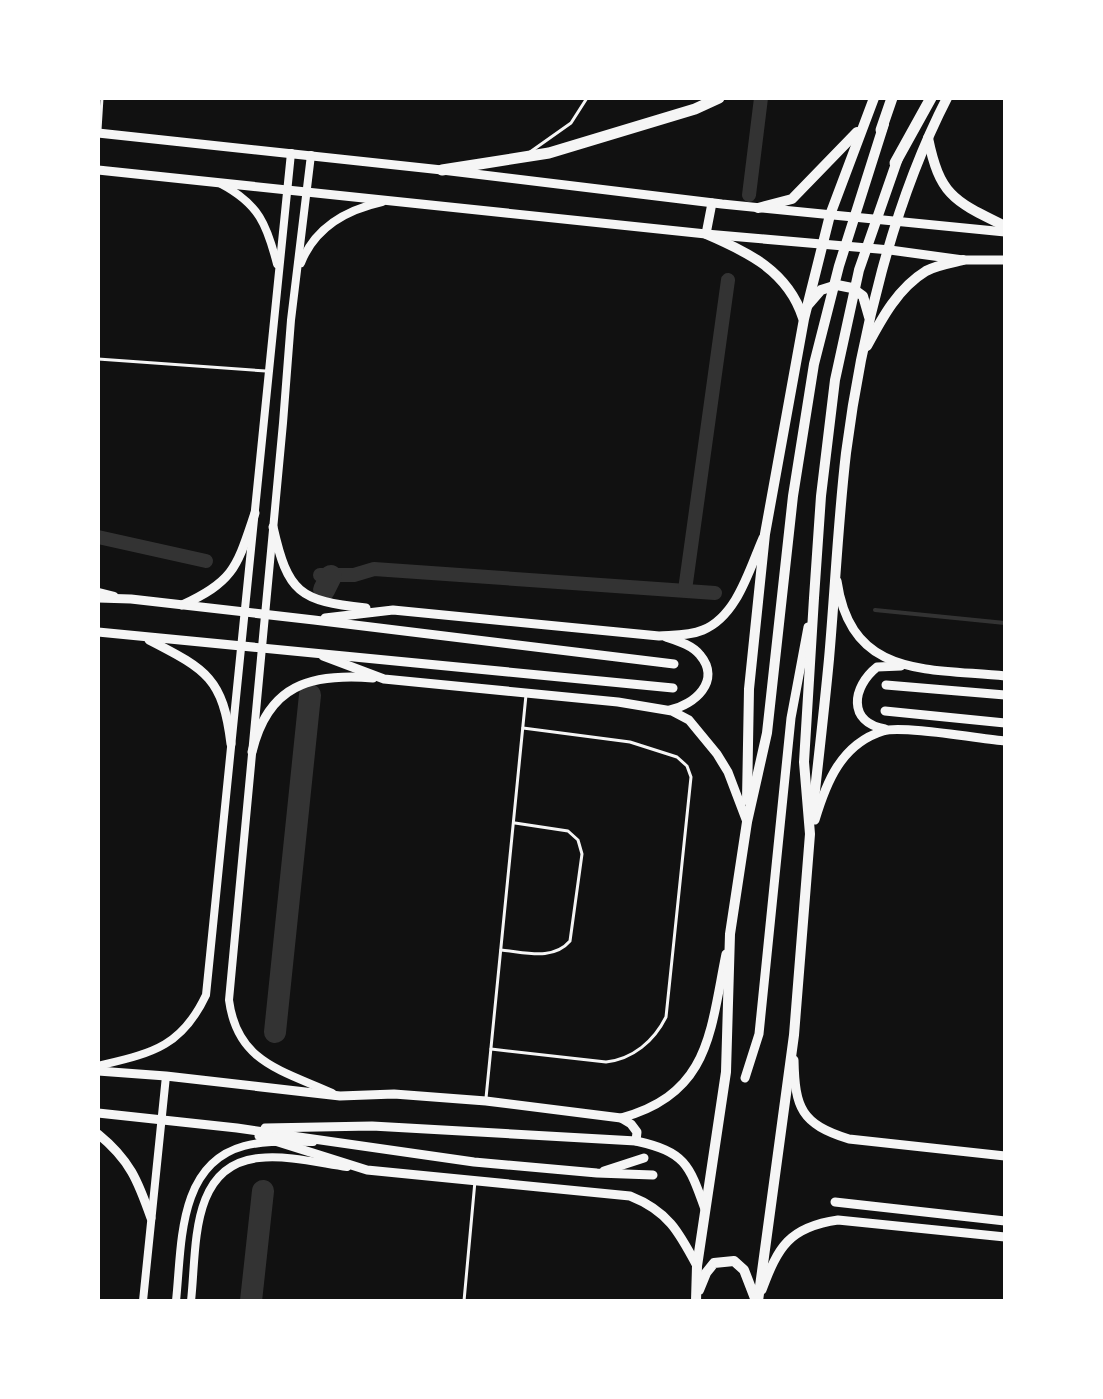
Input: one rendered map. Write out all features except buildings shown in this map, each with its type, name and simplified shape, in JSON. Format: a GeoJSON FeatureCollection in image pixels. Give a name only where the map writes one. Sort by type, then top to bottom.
{"type":"FeatureCollection","features":[{"type":"Feature","properties":{"kind":"highway"},"geometry":{"type":"LineString","coordinates":[[442,170],[549,153],[695,109],[719,98]]}},
{"type":"Feature","properties":{"kind":"highway"},"geometry":{"type":"LineString","coordinates":[[881,130],[892,98]]}},
{"type":"Feature","properties":{"kind":"highway"},"geometry":{"type":"LineString","coordinates":[[895,163],[929,98]]}},
{"type":"Feature","properties":{"kind":"main road"},"geometry":{"type":"LineString","coordinates":[[747,822],[749,689],[765,534],[821,243],[874,98]]}},
{"type":"Feature","properties":{"kind":"main road"},"geometry":{"type":"LineString","coordinates":[[98,1068],[340,1096],[394,1094],[486,1101],[621,1118],[666,1100],[686,1082],[709,1037],[730,934],[747,822],[767,733],[793,496],[814,364],[839,266],[881,130],[898,98]]}},
{"type":"Feature","properties":{"kind":"main road"},"geometry":{"type":"LineString","coordinates":[[757,1301],[794,1035],[846,454],[861,359],[898,221],[928,136],[947,98]]}},
{"type":"Feature","properties":{"kind":"main road"},"geometry":{"type":"LineString","coordinates":[[758,208],[792,199],[861,128]]}},
{"type":"Feature","properties":{"kind":"main road"},"geometry":{"type":"LineString","coordinates":[[99,134],[311,155],[758,208],[1005,229]]}},
{"type":"Feature","properties":{"kind":"main road"},"geometry":{"type":"LineString","coordinates":[[928,136],[935,171],[944,187],[968,209],[1005,229]]}},
{"type":"Feature","properties":{"kind":"main road"},"geometry":{"type":"LineString","coordinates":[[810,834],[804,762],[821,496],[835,380],[859,270],[895,163]]}},
{"type":"Feature","properties":{"kind":"main road"},"geometry":{"type":"LineString","coordinates":[[98,170],[306,191],[382,202],[821,243],[963,260],[1005,260]]}},
{"type":"Feature","properties":{"kind":"main road"},"geometry":{"type":"LineString","coordinates":[[706,234],[712,203]]}},
{"type":"Feature","properties":{"kind":"main road"},"geometry":{"type":"LineString","coordinates":[[706,234],[748,252],[771,269],[798,302],[804,319]]}},
{"type":"Feature","properties":{"kind":"main road"},"geometry":{"type":"LineString","coordinates":[[861,359],[885,312],[900,294],[927,271],[963,260]]}},
{"type":"Feature","properties":{"kind":"main road"},"geometry":{"type":"LineString","coordinates":[[807,306],[821,290],[837,285],[852,288],[863,296],[870,319]]}},
{"type":"Feature","properties":{"kind":"main road"},"geometry":{"type":"LineString","coordinates":[[181,606],[209,593],[235,568],[255,513]]}},
{"type":"Feature","properties":{"kind":"main road"},"geometry":{"type":"LineString","coordinates":[[273,527],[284,567],[306,595],[326,604],[663,636],[703,630],[721,619],[731,606],[765,534]]}},
{"type":"Feature","properties":{"kind":"main road"},"geometry":{"type":"LineString","coordinates":[[836,571],[840,601],[859,638],[877,655],[908,666]]}},
{"type":"Feature","properties":{"kind":"main road"},"geometry":{"type":"LineString","coordinates":[[98,595],[674,664]]}},
{"type":"Feature","properties":{"kind":"main road"},"geometry":{"type":"LineString","coordinates":[[745,1078],[759,1034],[791,718],[814,598]]}},
{"type":"Feature","properties":{"kind":"main road"},"geometry":{"type":"LineString","coordinates":[[314,620],[393,610]]}},
{"type":"Feature","properties":{"kind":"main road"},"geometry":{"type":"LineString","coordinates":[[98,634],[309,650],[673,688]]}},
{"type":"Feature","properties":{"kind":"main road"},"geometry":{"type":"LineString","coordinates":[[663,636],[694,649],[705,662],[707,672],[701,694],[685,707],[666,710]]}},
{"type":"Feature","properties":{"kind":"main road"},"geometry":{"type":"LineString","coordinates":[[142,637],[194,664],[207,676],[222,699],[231,744]]}},
{"type":"Feature","properties":{"kind":"main road"},"geometry":{"type":"LineString","coordinates":[[309,650],[384,679]]}},
{"type":"Feature","properties":{"kind":"main road"},"geometry":{"type":"LineString","coordinates":[[890,730],[875,727],[862,718],[857,694],[862,681],[877,667],[908,666],[1005,676]]}},
{"type":"Feature","properties":{"kind":"main road"},"geometry":{"type":"LineString","coordinates":[[252,752],[257,731],[272,705],[293,689],[320,678],[339,675],[648,706],[689,720],[703,735],[728,772],[747,822]]}},
{"type":"Feature","properties":{"kind":"main road"},"geometry":{"type":"LineString","coordinates":[[886,685],[1005,695]]}},
{"type":"Feature","properties":{"kind":"main road"},"geometry":{"type":"LineString","coordinates":[[885,711],[1005,723]]}},
{"type":"Feature","properties":{"kind":"main road"},"geometry":{"type":"LineString","coordinates":[[810,834],[825,786],[837,764],[884,730],[1005,741]]}},
{"type":"Feature","properties":{"kind":"main road"},"geometry":{"type":"LineString","coordinates":[[696,1298],[697,1266],[726,1072],[730,934]]}},
{"type":"Feature","properties":{"kind":"main road"},"geometry":{"type":"LineString","coordinates":[[794,1035],[795,1086],[799,1107],[812,1122],[830,1133],[849,1139],[1005,1156]]}},
{"type":"Feature","properties":{"kind":"main road"},"geometry":{"type":"LineString","coordinates":[[98,1113],[237,1128],[474,1162],[653,1175]]}},
{"type":"Feature","properties":{"kind":"main road"},"geometry":{"type":"LineString","coordinates":[[621,1118],[637,1132],[636,1141]]}},
{"type":"Feature","properties":{"kind":"main road"},"geometry":{"type":"LineString","coordinates":[[237,1128],[372,1126],[636,1141],[671,1151],[692,1171],[707,1214]]}},
{"type":"Feature","properties":{"kind":"main road"},"geometry":{"type":"LineString","coordinates":[[237,1128],[367,1170],[630,1196],[651,1204],[668,1219],[682,1237],[697,1266]]}},
{"type":"Feature","properties":{"kind":"main road"},"geometry":{"type":"LineString","coordinates":[[98,1134],[122,1155],[136,1176],[151,1218]]}},
{"type":"Feature","properties":{"kind":"main road"},"geometry":{"type":"LineString","coordinates":[[597,1173],[644,1158]]}},
{"type":"Feature","properties":{"kind":"main road"},"geometry":{"type":"LineString","coordinates":[[835,1202],[1005,1221]]}},
{"type":"Feature","properties":{"kind":"main road"},"geometry":{"type":"LineString","coordinates":[[757,1301],[774,1256],[798,1231],[820,1222],[838,1220],[1005,1237]]}},
{"type":"Feature","properties":{"kind":"main road"},"geometry":{"type":"LineString","coordinates":[[696,1298],[706,1273],[714,1263],[734,1261],[744,1270],[757,1301]]}},
{"type":"Feature","properties":{"kind":"street"},"geometry":{"type":"LineString","coordinates":[[98,1068],[166,1045],[183,1032],[206,995],[291,153]]}},
{"type":"Feature","properties":{"kind":"street"},"geometry":{"type":"LineString","coordinates":[[311,155],[296,275],[229,1000],[231,1021],[242,1042],[257,1058],[340,1096]]}},
{"type":"Feature","properties":{"kind":"street"},"geometry":{"type":"LineString","coordinates":[[217,182],[238,193],[258,213],[270,236],[279,272]]}},
{"type":"Feature","properties":{"kind":"street"},"geometry":{"type":"LineString","coordinates":[[296,275],[311,241],[326,226],[363,206],[382,202]]}},
{"type":"Feature","properties":{"kind":"street"},"geometry":{"type":"LineString","coordinates":[[143,1301],[166,1076]]}},
{"type":"Feature","properties":{"kind":"street"},"geometry":{"type":"LineString","coordinates":[[176,1301],[185,1214],[197,1182],[225,1154],[243,1146],[324,1142]]}},
{"type":"Feature","properties":{"kind":"street"},"geometry":{"type":"LineString","coordinates":[[191,1301],[204,1197],[223,1173],[237,1164],[258,1158],[367,1170]]}},
{"type":"Feature","properties":{"kind":"lane"},"geometry":{"type":"LineString","coordinates":[[99,134],[102,98]]}},
{"type":"Feature","properties":{"kind":"lane"},"geometry":{"type":"LineString","coordinates":[[522,157],[571,123],[587,98]]}},
{"type":"Feature","properties":{"kind":"lane"},"geometry":{"type":"LineString","coordinates":[[98,359],[269,372]]}},
{"type":"Feature","properties":{"kind":"lane"},"geometry":{"type":"LineString","coordinates":[[486,1101],[527,692]]}},
{"type":"Feature","properties":{"kind":"lane"},"geometry":{"type":"LineString","coordinates":[[491,1049],[618,1061],[628,1057],[660,1030],[666,1017],[691,777],[687,766],[677,757],[630,742],[523,728]]}},
{"type":"Feature","properties":{"kind":"lane"},"geometry":{"type":"LineString","coordinates":[[501,950],[551,955],[563,950],[570,941],[582,854],[578,840],[568,831],[514,823]]}},
{"type":"Feature","properties":{"kind":"lane"},"geometry":{"type":"LineString","coordinates":[[464,1301],[475,1180]]}},
{"type":"Feature","properties":{"kind":"waterway"},"geometry":{"type":"LineString","coordinates":[[749,195],[761,98]]}},
{"type":"Feature","properties":{"kind":"waterway"},"geometry":{"type":"LineString","coordinates":[[685,590],[728,280]]}},
{"type":"Feature","properties":{"kind":"waterway"},"geometry":{"type":"LineString","coordinates":[[98,537],[206,561]]}},
{"type":"Feature","properties":{"kind":"waterway"},"geometry":{"type":"LineString","coordinates":[[320,575],[354,575],[374,569],[715,593]]}},
{"type":"Feature","properties":{"kind":"waterway"},"geometry":{"type":"LineString","coordinates":[[324,590],[331,576]]}},
{"type":"Feature","properties":{"kind":"waterway"},"geometry":{"type":"LineString","coordinates":[[875,610],[1005,623]]}},
{"type":"Feature","properties":{"kind":"waterway"},"geometry":{"type":"LineString","coordinates":[[275,1032],[310,695]]}},
{"type":"Feature","properties":{"kind":"waterway"},"geometry":{"type":"LineString","coordinates":[[251,1301],[263,1191]]}}]}
